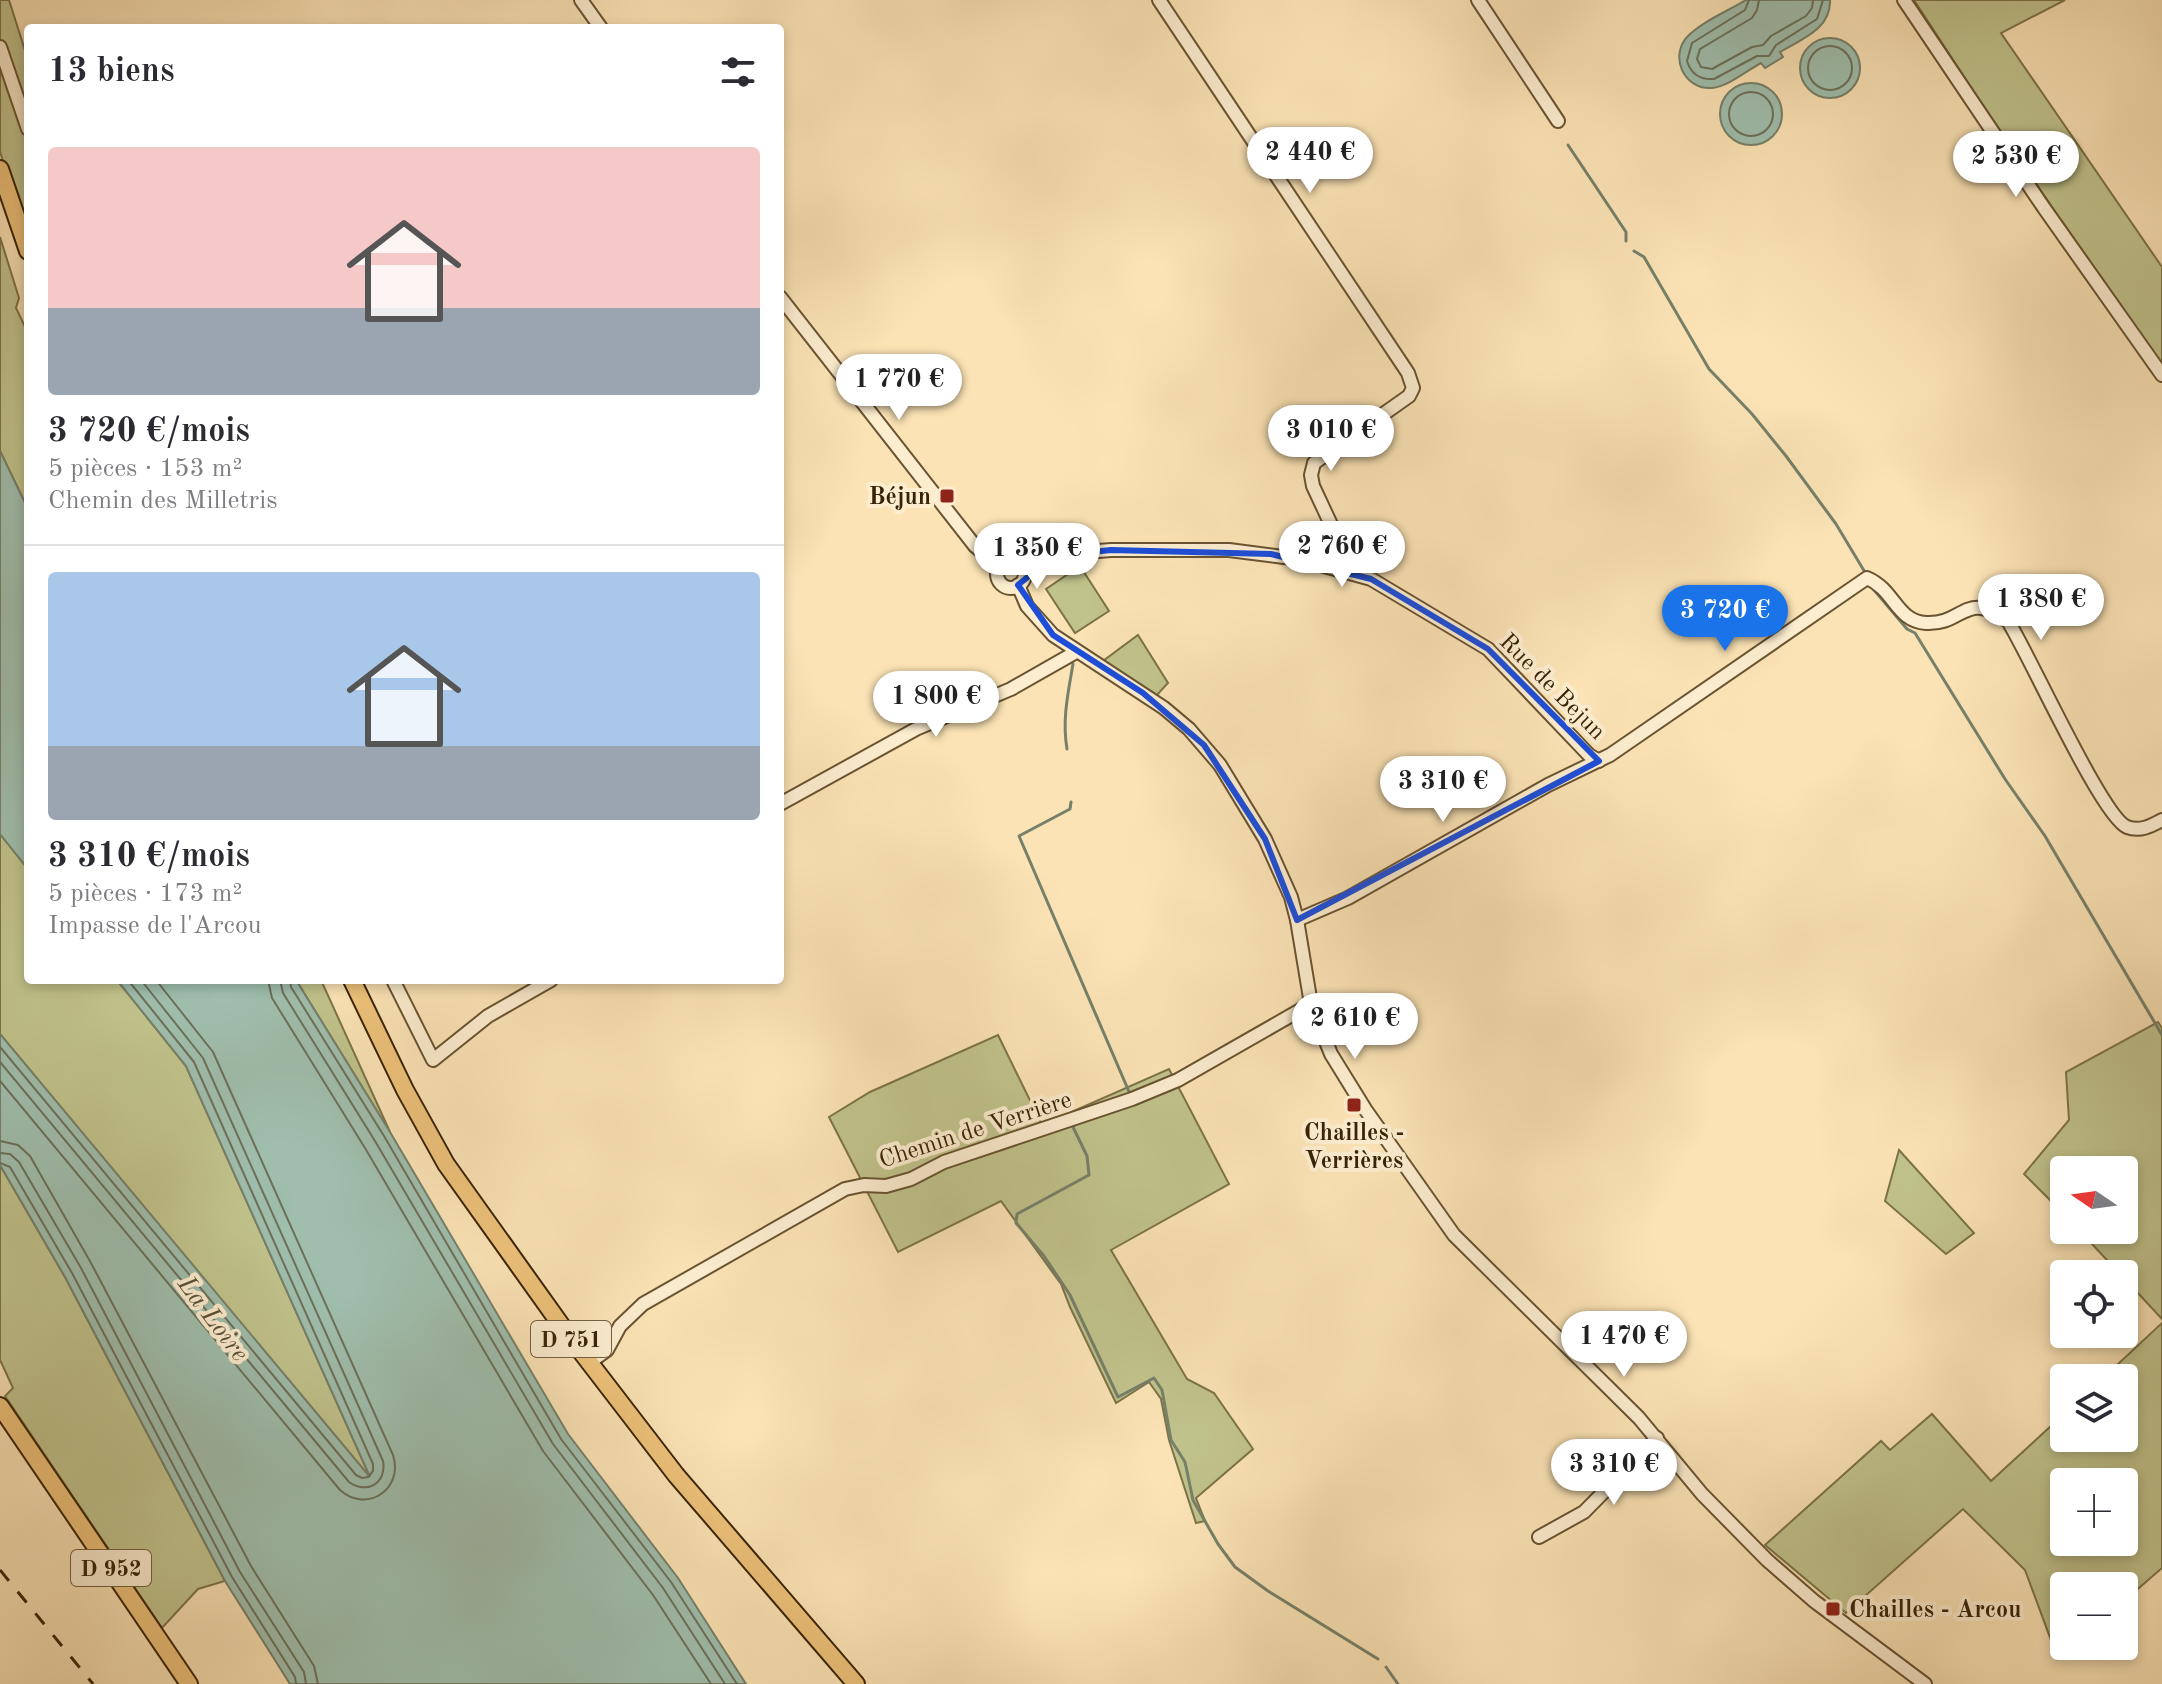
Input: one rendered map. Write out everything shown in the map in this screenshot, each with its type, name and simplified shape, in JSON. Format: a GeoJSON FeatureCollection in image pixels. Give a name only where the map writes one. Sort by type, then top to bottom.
{"type":"FeatureCollection","features":[{"type":"Feature","properties":{"kind":"main road"},"geometry":{"type":"LineString","coordinates":[[0,169],[24,239]]}},
{"type":"Feature","properties":{"kind":"main road","name":"D 751"},"geometry":{"type":"LineString","coordinates":[[354,984],[405,1090],[446,1164],[589,1363],[676,1475],[856,1684]]}},
{"type":"Feature","properties":{"kind":"main road","name":"D 952"},"geometry":{"type":"LineString","coordinates":[[0,1406],[189,1684]]}},
{"type":"Feature","properties":{"kind":"street"},"geometry":{"type":"LineString","coordinates":[[581,0],[598,24]]}},
{"type":"Feature","properties":{"kind":"street"},"geometry":{"type":"LineString","coordinates":[[1159,0],[1408,373],[1413,388],[1409,396],[1314,463],[1311,475],[1313,486],[1349,563],[1348,572]]}},
{"type":"Feature","properties":{"kind":"street"},"geometry":{"type":"LineString","coordinates":[[1478,0],[1558,121]]}},
{"type":"Feature","properties":{"kind":"street"},"geometry":{"type":"LineString","coordinates":[[1904,0],[2044,208],[2162,375]]}},
{"type":"Feature","properties":{"kind":"street"},"geometry":{"type":"LineString","coordinates":[[0,47],[24,117]]}},
{"type":"Feature","properties":{"kind":"street"},"geometry":{"type":"LineString","coordinates":[[784,302],[975,546],[999,566]]}},
{"type":"Feature","properties":{"kind":"street","name":"Rue de Bejun"},"geometry":{"type":"LineString","coordinates":[[1020,563],[1035,556],[1052,554],[1176,549],[1271,554],[1348,572],[1383,585],[1488,649],[1589,755],[1599,761]]}},
{"type":"Feature","properties":{"kind":"street"},"geometry":{"type":"LineString","coordinates":[[1011,560],[1020,563],[1024,575],[1018,585],[1008,587],[999,581],[999,566],[1011,560]]}},
{"type":"Feature","properties":{"kind":"street"},"geometry":{"type":"LineString","coordinates":[[1297,920],[1361,891],[1548,785],[1599,761],[1867,578],[1884,587],[1903,614],[1913,620],[1927,623],[1942,620],[1969,607],[1982,606],[2008,621],[2092,781],[2115,818],[2126,827],[2140,830],[2162,820]]}},
{"type":"Feature","properties":{"kind":"street"},"geometry":{"type":"LineString","coordinates":[[1018,585],[1035,616],[1076,652],[1143,693],[1189,729],[1220,765],[1248,808],[1280,871],[1297,920],[1311,1004],[1331,1054],[1365,1109],[1454,1235],[1657,1438],[1702,1494],[1790,1581],[1925,1684]]}},
{"type":"Feature","properties":{"kind":"street"},"geometry":{"type":"LineString","coordinates":[[784,802],[916,729],[1011,689],[1076,652]]}},
{"type":"Feature","properties":{"kind":"street"},"geometry":{"type":"LineString","coordinates":[[395,984],[433,1060],[488,1016],[544,984]]}},
{"type":"Feature","properties":{"kind":"street","name":"Chemin de Verrière"},"geometry":{"type":"LineString","coordinates":[[589,1363],[607,1350],[620,1326],[643,1304],[845,1189],[864,1185],[886,1186],[911,1179],[944,1162],[1132,1099],[1178,1080],[1311,1004]]}},
{"type":"Feature","properties":{"kind":"street"},"geometry":{"type":"LineString","coordinates":[[1539,1537],[1584,1512],[1657,1438]]}},
{"type":"Feature","properties":{"kind":"highlighted area"},"geometry":{"type":"Polygon","coordinates":[[[1111,550],[1271,554],[1371,579],[1488,649],[1599,761],[1297,920],[1265,839],[1204,745],[1143,693],[1053,635],[1018,585],[1030,575],[1020,563],[1025,559],[1111,550]]]}},
{"type":"Feature","properties":{"kind":"green space"},"geometry":{"type":"Polygon","coordinates":[[[0,0],[9,0],[24,47],[24,110],[0,43],[0,0]]]}},
{"type":"Feature","properties":{"kind":"green space"},"geometry":{"type":"Polygon","coordinates":[[[1914,0],[2065,0],[2001,33],[2162,267],[2162,365],[2004,138],[1914,0]]]}},
{"type":"Feature","properties":{"kind":"green space"},"geometry":{"type":"Polygon","coordinates":[[[0,59],[24,128],[24,222],[0,152],[0,59]]]}},
{"type":"Feature","properties":{"kind":"green space"},"geometry":{"type":"Polygon","coordinates":[[[0,237],[19,298],[16,308],[24,325],[24,501],[0,451],[0,237]]]}},
{"type":"Feature","properties":{"kind":"green space"},"geometry":{"type":"Polygon","coordinates":[[[1080,566],[1109,611],[1075,633],[1046,589],[1080,566]]]}},
{"type":"Feature","properties":{"kind":"green space"},"geometry":{"type":"Polygon","coordinates":[[[1138,635],[1168,683],[1157,695],[1103,661],[1138,635]]]}},
{"type":"Feature","properties":{"kind":"green space"},"geometry":{"type":"Polygon","coordinates":[[[0,834],[24,864],[24,984],[120,984],[186,1066],[372,1481],[0,1034],[0,834]]]}},
{"type":"Feature","properties":{"kind":"green space"},"geometry":{"type":"Polygon","coordinates":[[[298,984],[323,984],[390,1132],[298,984]]]}},
{"type":"Feature","properties":{"kind":"green space"},"geometry":{"type":"Polygon","coordinates":[[[2158,1022],[2162,1028],[2162,1319],[2138,1293],[2138,1260],[2107,1260],[2092,1244],[2138,1244],[2138,1156],[2050,1156],[2050,1200],[2024,1174],[2069,1120],[2066,1072],[2158,1022]]]}},
{"type":"Feature","properties":{"kind":"green space"},"geometry":{"type":"Polygon","coordinates":[[[998,1035],[1042,1125],[1169,1069],[1229,1184],[1111,1250],[1187,1379],[1214,1393],[1253,1449],[1196,1498],[1205,1521],[1196,1523],[1169,1440],[1161,1399],[1149,1382],[1116,1403],[1061,1284],[1001,1201],[898,1252],[829,1117],[870,1092],[998,1035]]]}},
{"type":"Feature","properties":{"kind":"green space"},"geometry":{"type":"Polygon","coordinates":[[[1899,1150],[1974,1233],[1946,1254],[1885,1201],[1899,1150]]]}},
{"type":"Feature","properties":{"kind":"green space"},"geometry":{"type":"Polygon","coordinates":[[[0,1165],[65,1277],[225,1581],[198,1589],[162,1628],[5,1396],[13,1388],[0,1360],[0,1165]]]}},
{"type":"Feature","properties":{"kind":"green space"},"geometry":{"type":"Polygon","coordinates":[[[2162,1323],[2162,1568],[2138,1589],[2138,1572],[2050,1572],[2050,1637],[2025,1570],[1963,1509],[1846,1613],[1765,1545],[1881,1441],[1890,1450],[1932,1414],[1991,1481],[2050,1427],[2050,1452],[2138,1452],[2138,1364],[2118,1364],[2162,1323]]]}},
{"type":"Feature","properties":{"kind":"water"},"geometry":{"type":"Polygon","coordinates":[[[1746,0],[1830,0],[1826,19],[1820,26],[1780,52],[1783,57],[1765,68],[1761,63],[1718,87],[1702,87],[1693,83],[1682,70],[1682,44],[1701,26],[1746,0]]]}},
{"type":"Feature","properties":{"kind":"water"},"geometry":{"type":"Polygon","coordinates":[[[1830,38],[1842,40],[1851,47],[1858,56],[1858,80],[1851,89],[1842,96],[1830,98],[1818,96],[1809,89],[1802,80],[1800,68],[1802,56],[1809,47],[1818,40],[1830,38]]]}},
{"type":"Feature","properties":{"kind":"water"},"geometry":{"type":"Polygon","coordinates":[[[1751,83],[1773,92],[1782,114],[1773,136],[1751,145],[1729,136],[1720,114],[1729,92],[1751,83]]]}},
{"type":"Feature","properties":{"kind":"water"},"geometry":{"type":"Polygon","coordinates":[[[0,451],[24,501],[24,864],[0,834],[0,451]]]}},
{"type":"Feature","properties":{"kind":"water","name":"La Loire"},"geometry":{"type":"Polygon","coordinates":[[[120,984],[298,984],[390,1132],[568,1434],[678,1578],[746,1684],[290,1684],[225,1581],[65,1277],[0,1165],[0,1034],[370,1477],[186,1066],[120,984]]]}},
{"type":"Feature","properties":{"kind":"waterway"},"geometry":{"type":"LineString","coordinates":[[1568,145],[1626,232],[1626,241]]}},
{"type":"Feature","properties":{"kind":"waterway"},"geometry":{"type":"LineString","coordinates":[[1634,251],[1644,257],[1709,369],[1786,456],[1836,524],[1866,574]]}},
{"type":"Feature","properties":{"kind":"waterway"},"geometry":{"type":"LineString","coordinates":[[1869,584],[1907,629],[1915,633],[2005,779],[2045,836],[2162,1035]]}},
{"type":"Feature","properties":{"kind":"waterway"},"geometry":{"type":"LineString","coordinates":[[1067,749],[1065,717],[1073,664]]}},
{"type":"Feature","properties":{"kind":"waterway"},"geometry":{"type":"LineString","coordinates":[[1071,802],[1070,809],[1019,836],[1130,1094]]}},
{"type":"Feature","properties":{"kind":"waterway"},"geometry":{"type":"LineString","coordinates":[[1075,1125],[1072,1125],[1087,1156],[1089,1175],[1017,1214],[1016,1223],[1044,1256],[1070,1295],[1118,1397],[1154,1378],[1162,1390],[1171,1440],[1185,1462],[1193,1500],[1235,1567],[1378,1659]]}},
{"type":"Feature","properties":{"kind":"waterway"},"geometry":{"type":"LineString","coordinates":[[1386,1667],[1398,1684]]}},
{"type":"Feature","properties":{"kind":"railway"},"geometry":{"type":"LineString","coordinates":[[0,1570],[93,1684]]}},
{"type":"Feature","properties":{"kind":"place","name":"Béjun"},"geometry":{"type":"Point","coordinates":[947,496]}},
{"type":"Feature","properties":{"kind":"place","name":"Chailles - Verrières"},"geometry":{"type":"Point","coordinates":[1354,1105]}},
{"type":"Feature","properties":{"kind":"place","name":"Chailles - Arcou"},"geometry":{"type":"Point","coordinates":[1833,1609]}}]}
